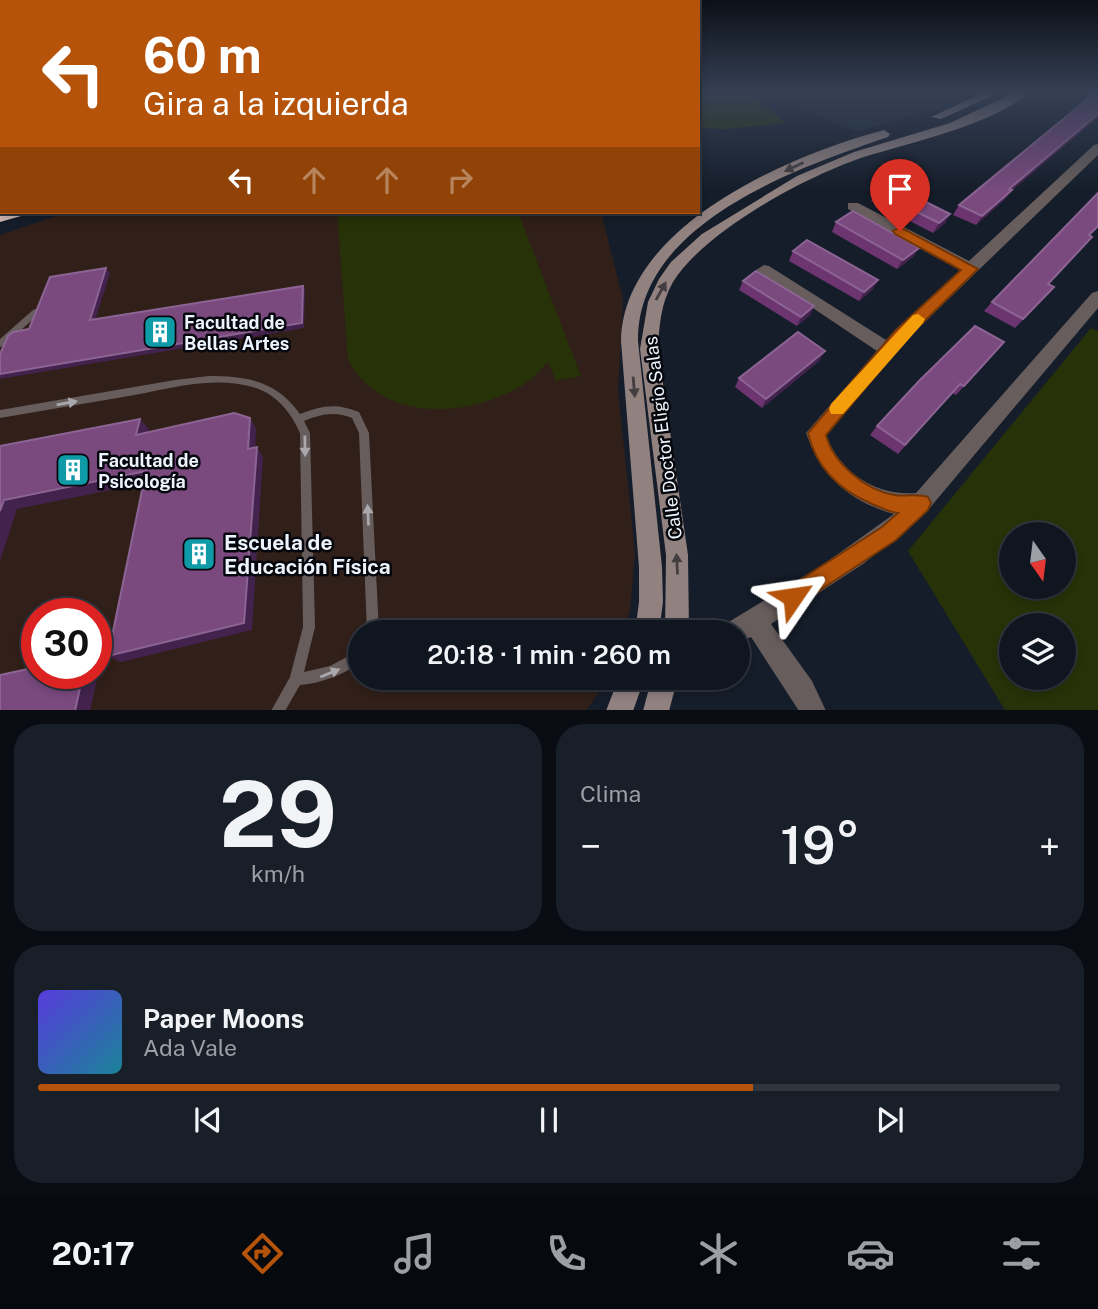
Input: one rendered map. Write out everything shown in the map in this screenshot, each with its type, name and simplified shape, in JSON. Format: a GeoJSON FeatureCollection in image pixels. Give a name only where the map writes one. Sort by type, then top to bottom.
{"type":"FeatureCollection","features":[{"type":"Feature","properties":{"kind":"street","name":"Calle Doctor Eligio Salas"},"geometry":{"type":"LineString","coordinates":[[650,620],[649,557],[630,323],[636,300],[651,266],[683,232],[767,180],[808,160],[913,125]]}},
{"type":"Feature","properties":{"kind":"street","name":"Calle Doctor Eligio Salas"},"geometry":{"type":"LineString","coordinates":[[677,620],[677,555],[649,349],[649,325],[656,298],[676,265],[700,241],[781,190],[822,169],[953,125]]}},
{"type":"Feature","properties":{"kind":"street"},"geometry":{"type":"LineString","coordinates":[[922,503],[893,504],[862,491],[837,473],[820,447],[817,433],[888,350],[1098,148]]}},
{"type":"Feature","properties":{"kind":"street"},"geometry":{"type":"LineString","coordinates":[[853,206],[971,269]]}},
{"type":"Feature","properties":{"kind":"street"},"geometry":{"type":"LineString","coordinates":[[764,270],[888,350]]}},
{"type":"Feature","properties":{"kind":"street"},"geometry":{"type":"LineString","coordinates":[[750,623],[815,584],[889,534],[922,503],[1098,298]]}},
{"type":"Feature","properties":{"kind":"street"},"geometry":{"type":"LineString","coordinates":[[750,632],[803,690],[813,710]]}},
{"type":"Feature","properties":{"kind":"street"},"geometry":{"type":"LineString","coordinates":[[619,710],[628,690]]}},
{"type":"Feature","properties":{"kind":"street"},"geometry":{"type":"LineString","coordinates":[[656,710],[661,690]]}},
{"type":"Feature","properties":{"kind":"lane"},"geometry":{"type":"LineString","coordinates":[[0,344],[36,312]]}},
{"type":"Feature","properties":{"kind":"lane"},"geometry":{"type":"LineString","coordinates":[[0,414],[225,378],[259,385],[281,397],[300,419],[305,433],[309,627],[296,679],[277,710]]}},
{"type":"Feature","properties":{"kind":"lane"},"geometry":{"type":"LineString","coordinates":[[300,419],[321,409],[332,408],[356,415],[361,422],[372,620]]}},
{"type":"Feature","properties":{"kind":"lane"},"geometry":{"type":"LineString","coordinates":[[296,679],[332,674],[348,664]]}},
{"type":"Feature","properties":{"kind":"shaded area"},"geometry":{"type":"Polygon","coordinates":[[[842,125],[880,125],[858,132],[842,125]]]}},
{"type":"Feature","properties":{"kind":"shaded area"},"geometry":{"type":"Polygon","coordinates":[[[63,214],[602,214],[623,299],[618,390],[635,552],[627,620],[348,620],[348,690],[600,690],[587,710],[0,710],[0,235],[63,214]]]}},
{"type":"Feature","properties":{"kind":"green space"},"geometry":{"type":"Polygon","coordinates":[[[700,125],[764,125],[700,128],[700,125]]]}},
{"type":"Feature","properties":{"kind":"green space"},"geometry":{"type":"Polygon","coordinates":[[[337,214],[519,214],[581,376],[556,381],[548,362],[529,381],[507,393],[482,403],[431,409],[406,405],[383,396],[363,381],[348,359],[337,214]]]}},
{"type":"Feature","properties":{"kind":"green space"},"geometry":{"type":"Polygon","coordinates":[[[1091,328],[1098,331],[1098,710],[1005,710],[908,551],[1091,328]]]}},
{"type":"Feature","properties":{"kind":"building"},"geometry":{"type":"Polygon","coordinates":[[[1056,125],[1085,125],[1009,189],[1012,190],[982,216],[959,205],[1056,125]]]}},
{"type":"Feature","properties":{"kind":"building"},"geometry":{"type":"Polygon","coordinates":[[[888,183],[950,214],[939,223],[876,192],[888,183]]]}},
{"type":"Feature","properties":{"kind":"building"},"geometry":{"type":"Polygon","coordinates":[[[1098,193],[1098,226],[1089,235],[1092,237],[1048,284],[1054,287],[1023,319],[992,302],[1098,193]]]}},
{"type":"Feature","properties":{"kind":"building"},"geometry":{"type":"Polygon","coordinates":[[[853,211],[919,248],[903,260],[836,222],[853,211]]]}},
{"type":"Feature","properties":{"kind":"building"},"geometry":{"type":"Polygon","coordinates":[[[807,240],[878,280],[864,292],[793,251],[807,240]]]}},
{"type":"Feature","properties":{"kind":"building","name":"Facultad de Bellas Artes"},"geometry":{"type":"Polygon","coordinates":[[[106,268],[90,320],[303,286],[302,323],[0,374],[0,354],[8,336],[13,332],[29,329],[50,277],[106,268]]]}},
{"type":"Feature","properties":{"kind":"building"},"geometry":{"type":"Polygon","coordinates":[[[756,271],[814,306],[801,317],[743,281],[756,271]]]}},
{"type":"Feature","properties":{"kind":"building"},"geometry":{"type":"Polygon","coordinates":[[[975,326],[1004,342],[964,386],[960,384],[905,445],[877,426],[919,381],[975,326]]]}},
{"type":"Feature","properties":{"kind":"building"},"geometry":{"type":"Polygon","coordinates":[[[798,332],[825,351],[766,399],[739,378],[798,332]]]}},
{"type":"Feature","properties":{"kind":"building"},"geometry":{"type":"Polygon","coordinates":[[[234,413],[250,418],[248,449],[257,447],[244,623],[112,655],[112,637],[146,471],[4,500],[0,511],[0,446],[140,419],[136,435],[234,413]]]}},
{"type":"Feature","properties":{"kind":"building"},"geometry":{"type":"Polygon","coordinates":[[[21,670],[21,689],[80,689],[75,710],[0,710],[0,675],[21,670]]]}},
{"type":"Feature","properties":{"kind":"slow traffic"},"geometry":{"type":"LineString","coordinates":[[837,409],[918,319]]}},
{"type":"Feature","properties":{"kind":"place","name":"Facultad de Bellas Artes"},"geometry":{"type":"Point","coordinates":[160,332]}},
{"type":"Feature","properties":{"kind":"place","name":"Facultad de Psicología"},"geometry":{"type":"Point","coordinates":[73,470]}},
{"type":"Feature","properties":{"kind":"place","name":"Escuela de Educación Física"},"geometry":{"type":"Point","coordinates":[199,554]}},
{"type":"Feature","properties":{"kind":"route"},"geometry":{"type":"LineString","coordinates":[[793,597],[889,534],[922,503],[893,504],[862,491],[837,473],[820,447],[817,433],[901,335],[971,269],[900,231]]}}]}
